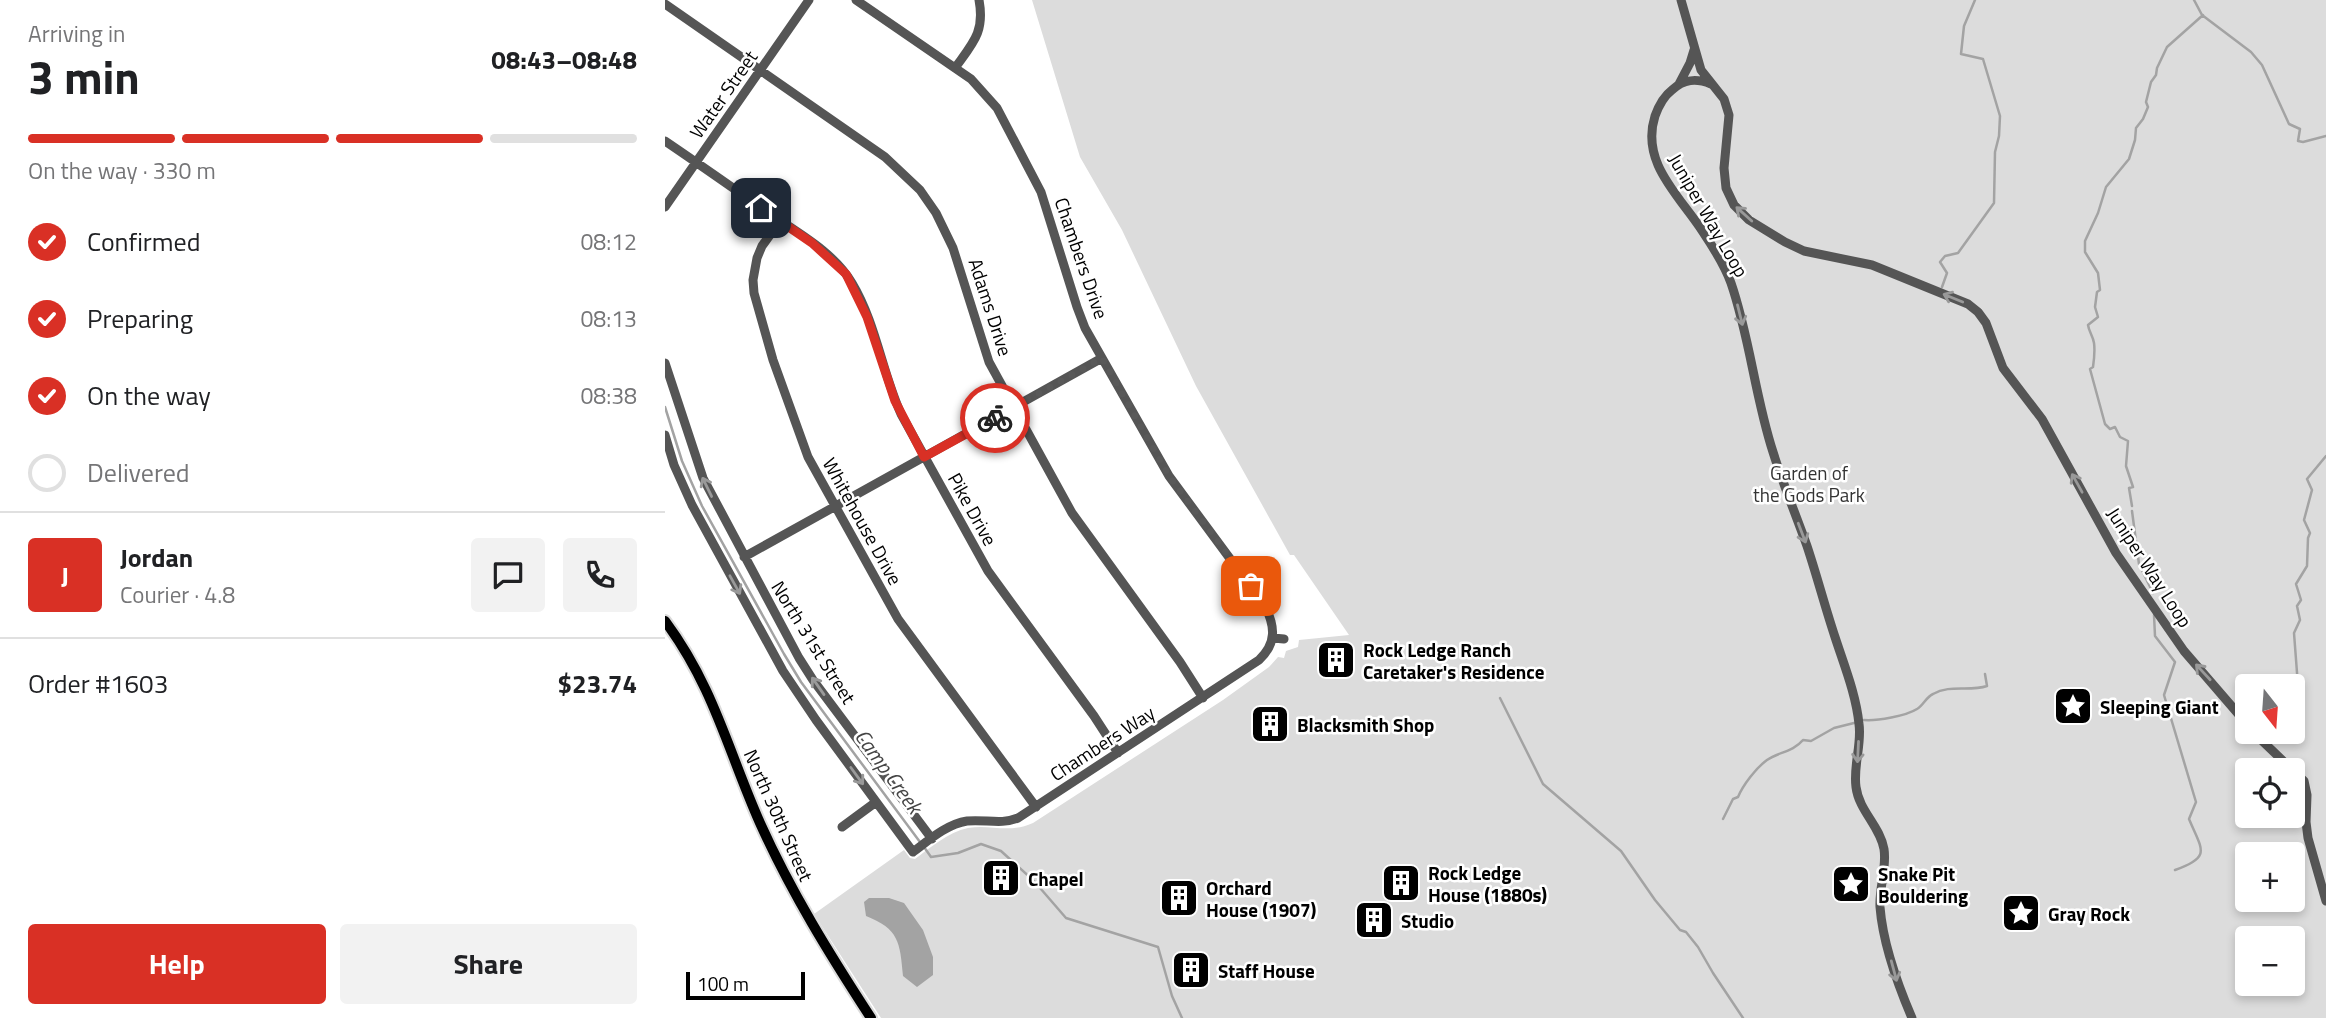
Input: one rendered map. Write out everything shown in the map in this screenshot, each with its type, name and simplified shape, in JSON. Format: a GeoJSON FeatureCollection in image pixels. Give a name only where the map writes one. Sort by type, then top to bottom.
{"type":"FeatureCollection","features":[{"type":"Feature","properties":{"kind":"main road","name":"North 30th Street"},"geometry":{"type":"LineString","coordinates":[[665,621],[704,683],[759,822],[807,919],[871,1018]]}},
{"type":"Feature","properties":{"kind":"street","name":"Water Street"},"geometry":{"type":"LineString","coordinates":[[665,207],[809,0]]}},
{"type":"Feature","properties":{"kind":"street","name":"Chambers Drive"},"geometry":{"type":"LineString","coordinates":[[856,0],[971,79],[990,98],[1004,118],[1046,206],[1080,317],[1169,476],[1265,606],[1272,625],[1273,638]]}},
{"type":"Feature","properties":{"kind":"street"},"geometry":{"type":"LineString","coordinates":[[955,68],[979,33],[982,16],[979,0]]}},
{"type":"Feature","properties":{"kind":"street","name":"Juniper Way Loop"},"geometry":{"type":"LineString","coordinates":[[1681,0],[1701,70],[1724,99],[1730,115],[1724,168],[1725,188],[1734,205],[1749,220],[1804,251],[1873,265],[1968,304],[1978,312],[1986,323],[2003,368],[2042,419],[2116,553],[2184,652],[2235,710]]}},
{"type":"Feature","properties":{"kind":"street","name":"Adams Drive"},"geometry":{"type":"LineString","coordinates":[[665,4],[885,157],[910,179],[928,201],[953,248],[989,362],[1014,408],[1079,525],[1146,614],[1203,698]]}},
{"type":"Feature","properties":{"kind":"street","name":"Juniper Way Loop"},"geometry":{"type":"LineString","coordinates":[[1694,50],[1691,64],[1679,84],[1665,95],[1656,112],[1651,130],[1653,153],[1662,176],[1703,232],[1725,271],[1738,307],[1771,446],[1807,545],[1851,688],[1860,725],[1856,786],[1862,808],[1884,847],[1885,867],[1880,903],[1883,928],[1899,987],[1912,1018]]}},
{"type":"Feature","properties":{"kind":"street"},"geometry":{"type":"LineString","coordinates":[[1679,84],[1700,80],[1711,84]]}},
{"type":"Feature","properties":{"kind":"street","name":"Pike Drive"},"geometry":{"type":"LineString","coordinates":[[665,141],[839,265],[852,283],[867,317],[895,401],[995,582],[1094,716],[1118,753]]}},
{"type":"Feature","properties":{"kind":"street","name":"Whitehouse Drive"},"geometry":{"type":"LineString","coordinates":[[780,221],[757,258],[753,280],[754,293],[773,360],[808,457],[898,619],[1037,807]]}},
{"type":"Feature","properties":{"kind":"street"},"geometry":{"type":"LineString","coordinates":[[744,557],[1102,358]]}},
{"type":"Feature","properties":{"kind":"street","name":"North 31st Street"},"geometry":{"type":"LineString","coordinates":[[665,363],[703,478],[744,557],[813,680],[932,839],[913,852],[783,671],[670,467],[665,435]]}},
{"type":"Feature","properties":{"kind":"street"},"geometry":{"type":"LineString","coordinates":[[1273,638],[1284,639]]}},
{"type":"Feature","properties":{"kind":"street","name":"Chambers Way"},"geometry":{"type":"LineString","coordinates":[[932,839],[960,823],[1010,821],[1037,807],[1259,660],[1270,648],[1273,638]]}},
{"type":"Feature","properties":{"kind":"street"},"geometry":{"type":"LineString","coordinates":[[2265,744],[2304,781],[2308,838],[2326,901]]}},
{"type":"Feature","properties":{"kind":"street"},"geometry":{"type":"LineString","coordinates":[[842,827],[876,802]]}},
{"type":"Feature","properties":{"kind":"green space","name":"Garden of the Gods Park"},"geometry":{"type":"Polygon","coordinates":[[[1032,0],[2326,0],[2326,1018],[881,1018],[814,914],[904,850],[910,858],[915,859],[961,830],[976,827],[1016,828],[1033,823],[1223,700],[1269,667],[1278,657],[1284,658],[1286,651],[1298,647],[1299,640],[1349,635],[1294,555],[1290,555],[1196,386],[1122,230],[1080,157],[1032,0]]]}},
{"type":"Feature","properties":{"kind":"shaded area"},"geometry":{"type":"Polygon","coordinates":[[[869,898],[889,898],[904,903],[923,930],[933,957],[933,975],[917,987],[903,976],[896,938],[885,926],[866,916],[864,902],[869,898]]]}},
{"type":"Feature","properties":{"kind":"waterway"},"geometry":{"type":"LineString","coordinates":[[1942,287],[1947,273],[1940,262],[1945,256],[1958,253],[1994,203],[1995,152],[2000,116],[1983,59],[1961,54],[1964,26],[1975,0]]}},
{"type":"Feature","properties":{"kind":"waterway"},"geometry":{"type":"LineString","coordinates":[[2194,0],[2202,15],[2251,52],[2262,65],[2289,124],[2300,129],[2298,141],[2326,136]]}},
{"type":"Feature","properties":{"kind":"waterway"},"geometry":{"type":"LineString","coordinates":[[2132,506],[2129,488],[2133,487],[2126,466],[2128,441],[2120,437],[2115,427],[2110,429],[2105,424],[2090,369],[2093,367],[2094,346],[2088,325],[2098,317],[2095,307],[2097,292],[2100,290],[2098,273],[2085,252],[2085,241],[2106,187],[2129,159],[2136,128],[2148,107],[2146,102],[2151,82],[2167,47],[2203,15]]}},
{"type":"Feature","properties":{"kind":"waterway","name":"Camp Creek"},"geometry":{"type":"LineString","coordinates":[[665,407],[682,461],[702,506],[784,654],[801,682],[920,842]]}},
{"type":"Feature","properties":{"kind":"waterway"},"geometry":{"type":"LineString","coordinates":[[2297,674],[2294,633],[2300,620],[2297,606],[2301,600],[2296,584],[2307,566],[2310,533],[2304,520],[2312,490],[2307,479],[2326,456]]}},
{"type":"Feature","properties":{"kind":"waterway"},"geometry":{"type":"LineString","coordinates":[[2132,511],[2139,564],[2153,593]]}},
{"type":"Feature","properties":{"kind":"waterway"},"geometry":{"type":"LineString","coordinates":[[2154,615],[2155,636],[2175,662],[2164,695],[2196,802],[2189,819],[2201,851],[2195,861],[2175,870]]}},
{"type":"Feature","properties":{"kind":"waterway"},"geometry":{"type":"LineString","coordinates":[[1864,720],[1891,718],[1912,712],[1939,691],[1987,686],[1985,674]]}},
{"type":"Feature","properties":{"kind":"waterway"},"geometry":{"type":"LineString","coordinates":[[1500,698],[1543,784],[1621,851],[1655,900],[1698,947],[1743,1018]]}},
{"type":"Feature","properties":{"kind":"waterway"},"geometry":{"type":"LineString","coordinates":[[1723,819],[1733,799],[1738,797],[1750,777],[1767,760],[1795,747],[1803,740],[1811,741],[1834,728],[1854,723]]}},
{"type":"Feature","properties":{"kind":"waterway","name":"Camp Creek"},"geometry":{"type":"LineString","coordinates":[[924,847],[931,857],[958,853],[981,844],[1001,851],[1034,881],[1066,918],[1158,947],[1172,996],[1182,1018]]}},
{"type":"Feature","properties":{"kind":"way so far"},"geometry":{"type":"LineString","coordinates":[[995,418],[1102,358],[1169,476],[1251,586]]}},
{"type":"Feature","properties":{"kind":"place","name":"Rock Ledge Ranch Caretaker's Residence"},"geometry":{"type":"Point","coordinates":[1336,660]}},
{"type":"Feature","properties":{"kind":"place","name":"Sleeping Giant"},"geometry":{"type":"Point","coordinates":[2073,706]}},
{"type":"Feature","properties":{"kind":"place","name":"Blacksmith Shop"},"geometry":{"type":"Point","coordinates":[1270,724]}},
{"type":"Feature","properties":{"kind":"place","name":"Chapel"},"geometry":{"type":"Point","coordinates":[1001,878]}},
{"type":"Feature","properties":{"kind":"place","name":"Rock Ledge House (1880s)"},"geometry":{"type":"Point","coordinates":[1401,883]}},
{"type":"Feature","properties":{"kind":"place","name":"Snake Pit Bouldering"},"geometry":{"type":"Point","coordinates":[1851,884]}},
{"type":"Feature","properties":{"kind":"place","name":"Orchard House (1907)"},"geometry":{"type":"Point","coordinates":[1179,898]}},
{"type":"Feature","properties":{"kind":"place","name":"Gray Rock"},"geometry":{"type":"Point","coordinates":[2021,913]}},
{"type":"Feature","properties":{"kind":"place","name":"Studio"},"geometry":{"type":"Point","coordinates":[1374,920]}},
{"type":"Feature","properties":{"kind":"place","name":"Staff House"},"geometry":{"type":"Point","coordinates":[1191,970]}},
{"type":"Feature","properties":{"kind":"route"},"geometry":{"type":"LineString","coordinates":[[761,208],[812,243],[846,274],[867,317],[895,401],[924,457],[995,418]]}}]}
